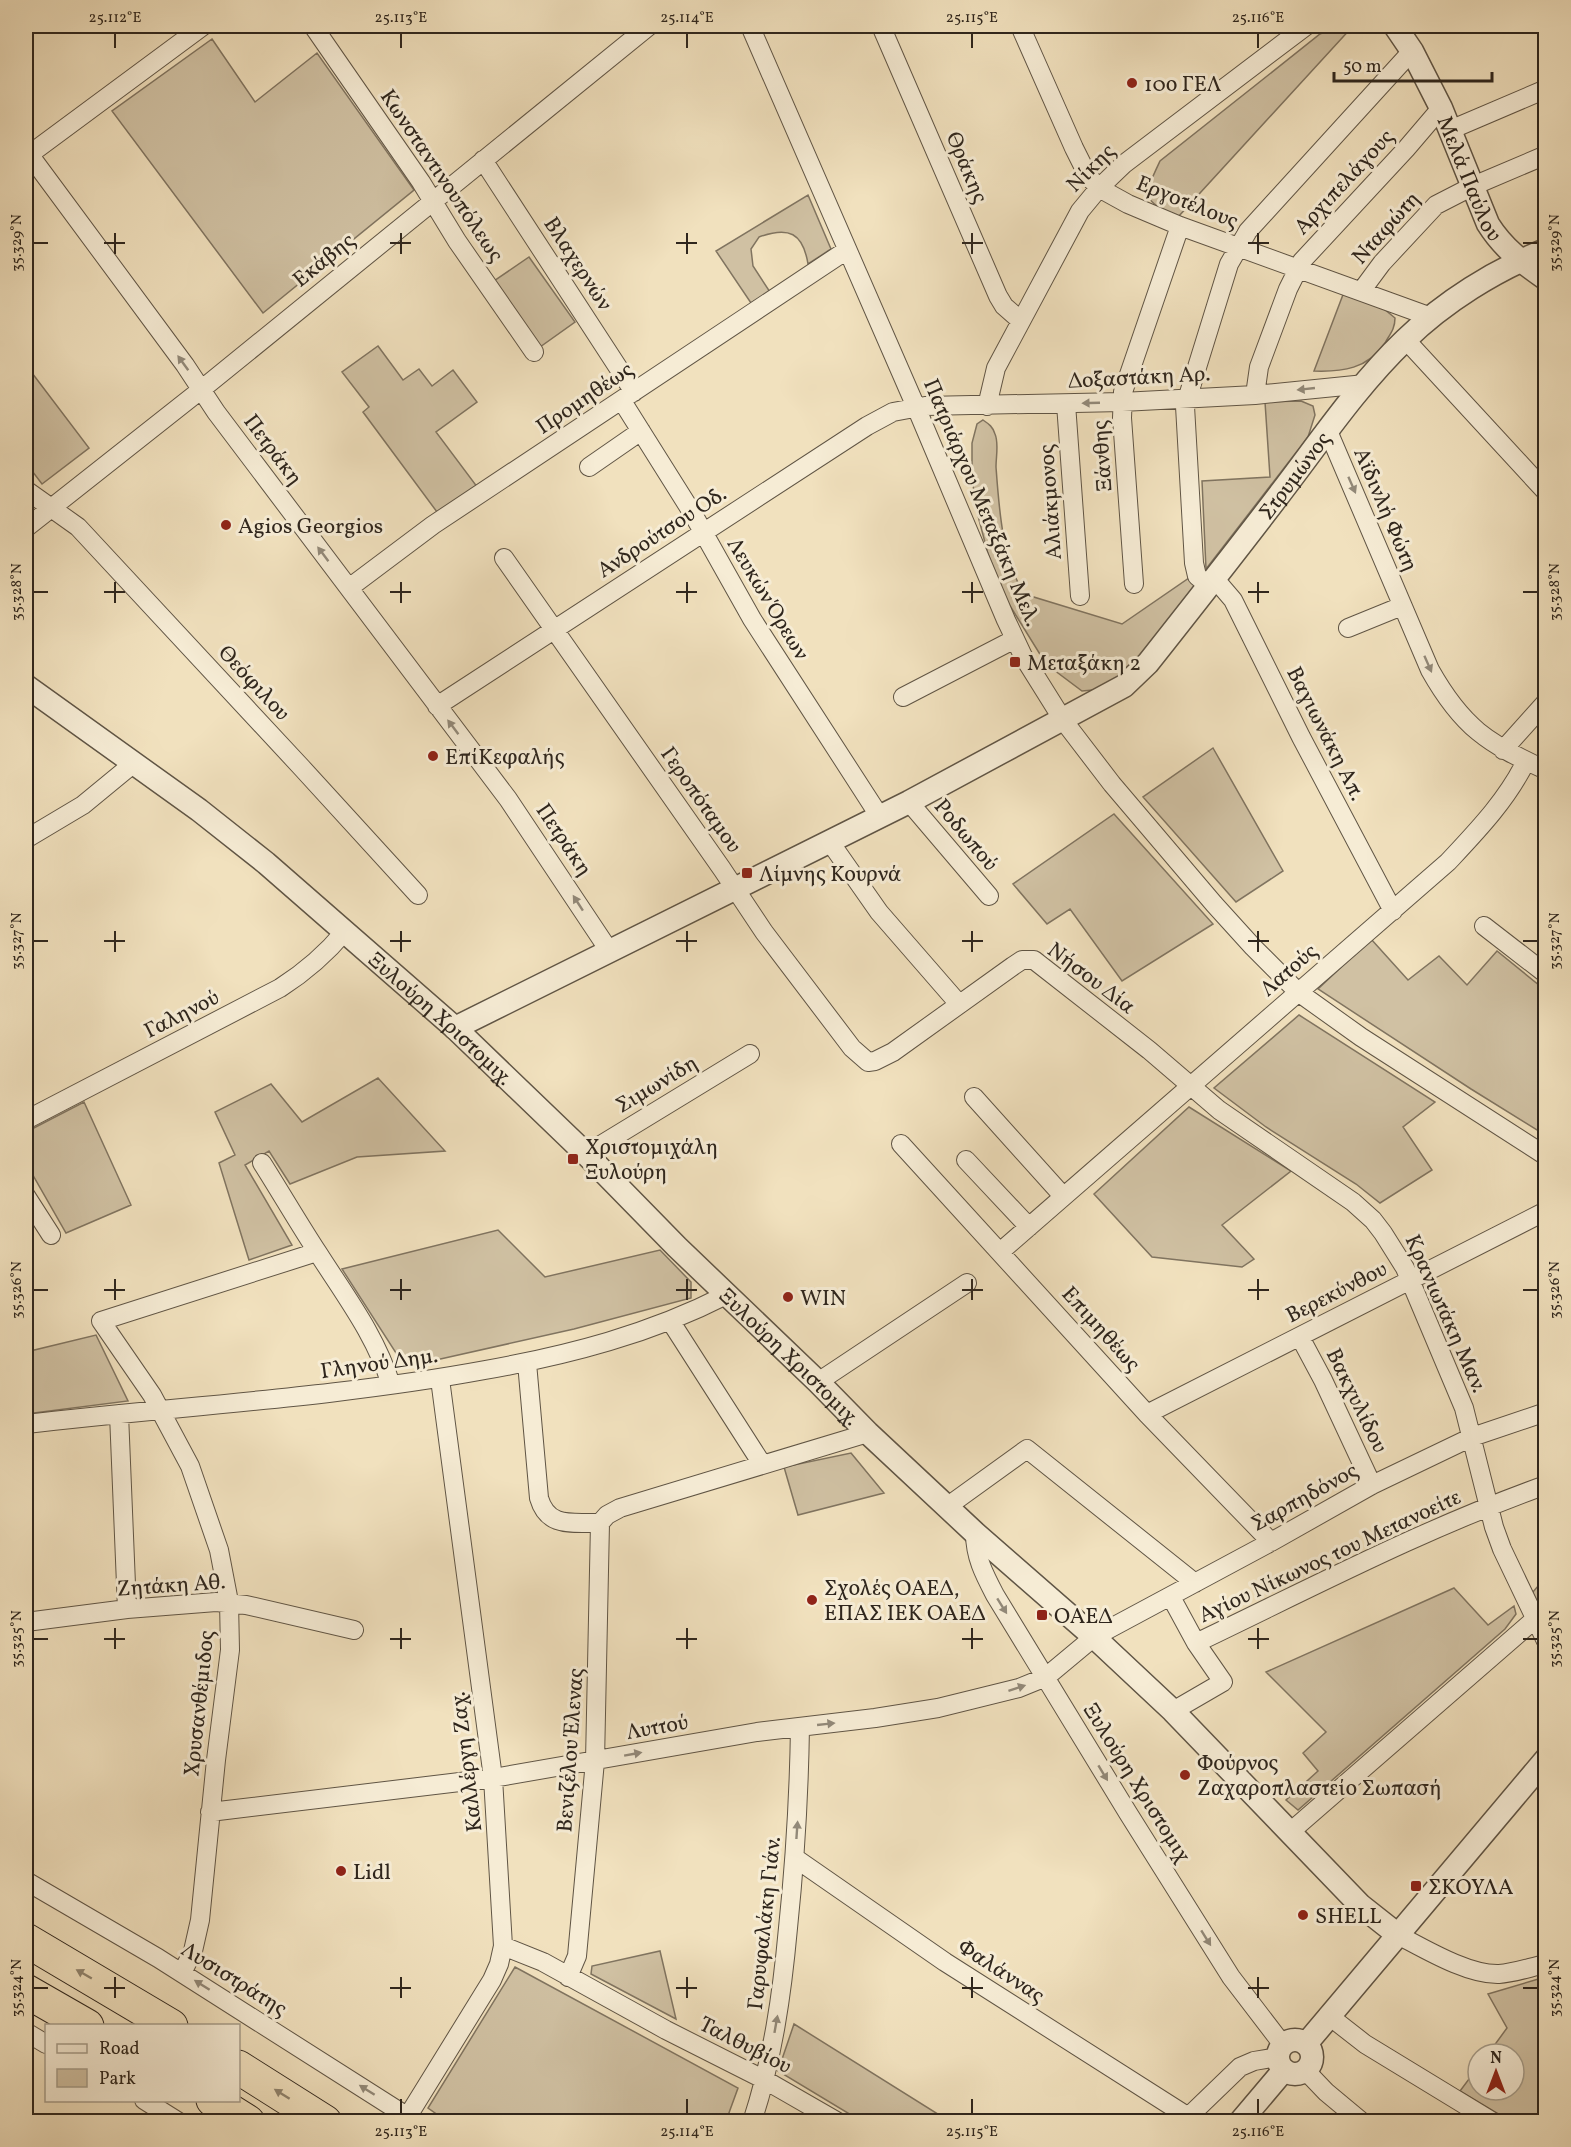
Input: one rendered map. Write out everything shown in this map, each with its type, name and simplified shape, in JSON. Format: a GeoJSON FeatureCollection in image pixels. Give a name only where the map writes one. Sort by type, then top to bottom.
{"type":"FeatureCollection","features":[{"type":"Feature","properties":{"kind":"highway"},"geometry":{"type":"LineString","coordinates":[[26,1940],[169,2024]]}},
{"type":"Feature","properties":{"kind":"highway"},"geometry":{"type":"LineString","coordinates":[[26,1991],[85,2024]]}},
{"type":"Feature","properties":{"kind":"highway"},"geometry":{"type":"LineString","coordinates":[[240,2068],[325,2121]]}},
{"type":"Feature","properties":{"kind":"highway"},"geometry":{"type":"LineString","coordinates":[[216,2102],[248,2121]]}},
{"type":"Feature","properties":{"kind":"street"},"geometry":{"type":"LineString","coordinates":[[27,154],[202,26]]}},
{"type":"Feature","properties":{"kind":"street","name":"Κωνσταντινουπόλεως"},"geometry":{"type":"LineString","coordinates":[[313,26],[432,200],[456,241],[534,352]]}},
{"type":"Feature","properties":{"kind":"street","name":"Εκάβης"},"geometry":{"type":"LineString","coordinates":[[26,528],[202,389],[432,200],[650,26]]}},
{"type":"Feature","properties":{"kind":"street","name":"Πατριάρχου Μεταξάκη Μελ."},"geometry":{"type":"LineString","coordinates":[[750,26],[1014,639],[1063,720],[1112,784],[1207,896],[1298,992],[1361,1037],[1545,1156]]}},
{"type":"Feature","properties":{"kind":"street","name":"Θράκης"},"geometry":{"type":"LineString","coordinates":[[881,26],[998,296],[1004,306],[1021,321]]}},
{"type":"Feature","properties":{"kind":"street","name":"Εργοτέλους"},"geometry":{"type":"LineString","coordinates":[[1020,26],[1081,163],[1088,176],[1099,188],[1128,204],[1180,226],[1362,290],[1431,317]]}},
{"type":"Feature","properties":{"kind":"street","name":"Νίκης"},"geometry":{"type":"LineString","coordinates":[[987,406],[996,368],[1080,211],[1099,188],[1124,164],[1306,26]]}},
{"type":"Feature","properties":{"kind":"street","name":"Μελά Παύλου"},"geometry":{"type":"LineString","coordinates":[[1395,26],[1412,51],[1441,108],[1488,224],[1497,239],[1519,261],[1545,279]]}},
{"type":"Feature","properties":{"kind":"street","name":"Βαγιωνάκη Απ."},"geometry":{"type":"LineString","coordinates":[[1393,911],[1301,737],[1233,600],[1212,582],[1197,576],[1194,563],[1185,414],[1195,369],[1229,264],[1237,247],[1262,215],[1412,51]]}},
{"type":"Feature","properties":{"kind":"street"},"geometry":{"type":"LineString","coordinates":[[1450,130],[1545,89]]}},
{"type":"Feature","properties":{"kind":"street","name":"Αρχιπελάγους"},"geometry":{"type":"LineString","coordinates":[[1255,394],[1260,367],[1287,289],[1297,269],[1308,254],[1441,108]]}},
{"type":"Feature","properties":{"kind":"street","name":"Πετράκη"},"geometry":{"type":"LineString","coordinates":[[27,154],[202,389],[216,412],[529,827],[610,952]]}},
{"type":"Feature","properties":{"kind":"street","name":"Νταφώτη"},"geometry":{"type":"LineString","coordinates":[[1362,290],[1382,263],[1436,205],[1473,186],[1545,155]]}},
{"type":"Feature","properties":{"kind":"street","name":"Βλαχερνών"},"geometry":{"type":"LineString","coordinates":[[483,160],[628,397]]}},
{"type":"Feature","properties":{"kind":"street","name":"Ξάνθης"},"geometry":{"type":"LineString","coordinates":[[1134,584],[1122,402],[1125,386],[1180,226]]}},
{"type":"Feature","properties":{"kind":"street","name":"Προμηθέως"},"geometry":{"type":"LineString","coordinates":[[349,588],[433,525],[847,250]]}},
{"type":"Feature","properties":{"kind":"street","name":"Στρυμώνος"},"geometry":{"type":"LineString","coordinates":[[1063,720],[1111,694],[1133,679],[1212,582],[1365,384],[1405,339],[1431,317],[1519,261],[1545,250]]}},
{"type":"Feature","properties":{"kind":"street"},"geometry":{"type":"LineString","coordinates":[[1405,339],[1545,492]]}},
{"type":"Feature","properties":{"kind":"street","name":"Δοξαστάκη Αρ."},"geometry":{"type":"LineString","coordinates":[[916,407],[1122,402],[1255,394],[1365,384]]}},
{"type":"Feature","properties":{"kind":"street","name":"Λευκών Όρεων"},"geometry":{"type":"LineString","coordinates":[[628,397],[641,431],[752,619],[880,817]]}},
{"type":"Feature","properties":{"kind":"street","name":"Αλιάκμονος"},"geometry":{"type":"LineString","coordinates":[[1066,404],[1080,596]]}},
{"type":"Feature","properties":{"kind":"street","name":"Ανδρούτσου Οδ."},"geometry":{"type":"LineString","coordinates":[[437,706],[875,421],[893,412],[916,407]]}},
{"type":"Feature","properties":{"kind":"street"},"geometry":{"type":"LineString","coordinates":[[589,467],[641,431]]}},
{"type":"Feature","properties":{"kind":"street","name":"Αϊδινλή Φώτη"},"geometry":{"type":"LineString","coordinates":[[1328,432],[1430,670],[1443,693],[1464,721],[1483,738],[1545,770]]}},
{"type":"Feature","properties":{"kind":"street","name":"Θεόφιλου"},"geometry":{"type":"LineString","coordinates":[[26,490],[73,523],[86,536],[418,895]]}},
{"type":"Feature","properties":{"kind":"street","name":"Γεροπόταμου"},"geometry":{"type":"LineString","coordinates":[[504,558],[764,932],[852,1048],[868,1062]]}},
{"type":"Feature","properties":{"kind":"street","name":"Αϊδινλή Φώτη"},"geometry":{"type":"LineString","coordinates":[[1348,627],[1402,606]]}},
{"type":"Feature","properties":{"kind":"street"},"geometry":{"type":"LineString","coordinates":[[903,697],[1014,639]]}},
{"type":"Feature","properties":{"kind":"street","name":"Ξυλούρη Χριστομιχ."},"geometry":{"type":"LineString","coordinates":[[26,686],[134,763],[266,863],[454,1028],[586,1154],[726,1295],[868,1432],[975,1533],[1094,1637],[1173,1711],[1360,1905],[1398,1935]]}},
{"type":"Feature","properties":{"kind":"street"},"geometry":{"type":"LineString","coordinates":[[1503,750],[1545,702]]}},
{"type":"Feature","properties":{"kind":"street"},"geometry":{"type":"LineString","coordinates":[[454,1028],[880,817],[1063,720]]}},
{"type":"Feature","properties":{"kind":"street","name":"Λατούς"},"geometry":{"type":"LineString","coordinates":[[1000,1252],[1448,862],[1506,795],[1526,761]]}},
{"type":"Feature","properties":{"kind":"street"},"geometry":{"type":"LineString","coordinates":[[26,839],[83,805],[134,763]]}},
{"type":"Feature","properties":{"kind":"street","name":"Ροδωπού"},"geometry":{"type":"LineString","coordinates":[[909,802],[989,896]]}},
{"type":"Feature","properties":{"kind":"street"},"geometry":{"type":"LineString","coordinates":[[830,842],[879,912],[959,1004]]}},
{"type":"Feature","properties":{"kind":"street"},"geometry":{"type":"LineString","coordinates":[[1484,926],[1543,967]]}},
{"type":"Feature","properties":{"kind":"street","name":"Γαληνού"},"geometry":{"type":"LineString","coordinates":[[26,1120],[280,988],[319,960],[345,931]]}},
{"type":"Feature","properties":{"kind":"street","name":"Νήσου Δία"},"geometry":{"type":"LineString","coordinates":[[868,1062],[893,1052],[1022,960],[1034,960],[1149,1050],[1191,1087]]}},
{"type":"Feature","properties":{"kind":"street","name":"Σιμωνίδη"},"geometry":{"type":"LineString","coordinates":[[586,1154],[750,1054]]}},
{"type":"Feature","properties":{"kind":"street","name":"Κρανιωτάκη Μαν."},"geometry":{"type":"LineString","coordinates":[[1191,1087],[1237,1123],[1315,1174],[1363,1211],[1392,1245],[1410,1281],[1464,1408],[1488,1508],[1502,1549],[1545,1641]]}},
{"type":"Feature","properties":{"kind":"street"},"geometry":{"type":"LineString","coordinates":[[974,1097],[1063,1196]]}},
{"type":"Feature","properties":{"kind":"street","name":"Επιμηθέως"},"geometry":{"type":"LineString","coordinates":[[901,1144],[1148,1414],[1271,1542]]}},
{"type":"Feature","properties":{"kind":"street"},"geometry":{"type":"LineString","coordinates":[[966,1160],[1029,1227]]}},
{"type":"Feature","properties":{"kind":"street"},"geometry":{"type":"LineString","coordinates":[[262,1163],[369,1331],[382,1357],[391,1386]]}},
{"type":"Feature","properties":{"kind":"street"},"geometry":{"type":"LineString","coordinates":[[26,1196],[51,1235]]}},
{"type":"Feature","properties":{"kind":"street","name":"Βερεκύνθου"},"geometry":{"type":"LineString","coordinates":[[1148,1414],[1545,1211]]}},
{"type":"Feature","properties":{"kind":"street","name":"Χρυσανθέμιδος"},"geometry":{"type":"LineString","coordinates":[[182,1972],[190,1958],[197,1936],[230,1650],[229,1602],[219,1550],[202,1496],[182,1450],[139,1374],[101,1321],[317,1252]]}},
{"type":"Feature","properties":{"kind":"street"},"geometry":{"type":"LineString","coordinates":[[818,1382],[967,1283]]}},
{"type":"Feature","properties":{"kind":"street","name":"Γληνού Δημ."},"geometry":{"type":"LineString","coordinates":[[26,1424],[355,1391],[526,1363],[608,1342],[671,1322],[726,1295]]}},
{"type":"Feature","properties":{"kind":"street"},"geometry":{"type":"LineString","coordinates":[[671,1322],[762,1464]]}},
{"type":"Feature","properties":{"kind":"street","name":"Βακχυλίδου"},"geometry":{"type":"LineString","coordinates":[[1299,1337],[1323,1380],[1372,1485]]}},
{"type":"Feature","properties":{"kind":"street"},"geometry":{"type":"LineString","coordinates":[[526,1363],[539,1498],[547,1515],[559,1521],[600,1523],[607,1515],[620,1508],[868,1432]]}},
{"type":"Feature","properties":{"kind":"street","name":"Καλλέργη Ζαχ."},"geometry":{"type":"LineString","coordinates":[[412,2119],[492,1980],[503,1946],[493,1778],[440,1378]]}},
{"type":"Feature","properties":{"kind":"street","name":"Σαρπηδόνος"},"geometry":{"type":"LineString","coordinates":[[1094,1637],[1372,1485],[1472,1437],[1545,1412]]}},
{"type":"Feature","properties":{"kind":"street"},"geometry":{"type":"LineString","coordinates":[[120,1414],[128,1609]]}},
{"type":"Feature","properties":{"kind":"street"},"geometry":{"type":"LineString","coordinates":[[948,1506],[1027,1449],[1195,1583]]}},
{"type":"Feature","properties":{"kind":"street","name":"Αγίου Νίκωνος του Μετανοείτε"},"geometry":{"type":"LineString","coordinates":[[1173,1711],[1223,1682],[1196,1643],[1398,1547],[1545,1485]]}},
{"type":"Feature","properties":{"kind":"street","name":"Βενιζέλου Έλενας"},"geometry":{"type":"LineString","coordinates":[[568,1977],[577,1956],[595,1761],[600,1523]]}},
{"type":"Feature","properties":{"kind":"street","name":"Ξυλούρη Χριστομιχ"},"geometry":{"type":"LineString","coordinates":[[975,1533],[976,1554],[982,1572],[1128,1813],[1231,1977],[1291,2057],[1326,2092],[1362,2121]]}},
{"type":"Feature","properties":{"kind":"street"},"geometry":{"type":"LineString","coordinates":[[1171,1596],[1196,1643]]}},
{"type":"Feature","properties":{"kind":"street","name":"Ζητάκη Αθ."},"geometry":{"type":"LineString","coordinates":[[26,1622],[128,1609],[229,1602],[354,1630]]}},
{"type":"Feature","properties":{"kind":"street"},"geometry":{"type":"LineString","coordinates":[[1289,1833],[1534,1620]]}},
{"type":"Feature","properties":{"kind":"street","name":"Λυττού"},"geometry":{"type":"LineString","coordinates":[[210,1812],[493,1778],[757,1732],[938,1708],[1019,1688],[1046,1677],[1094,1637]]}},
{"type":"Feature","properties":{"kind":"street","name":"Γαρυφαλάκη Γιάν."},"geometry":{"type":"LineString","coordinates":[[752,2121],[765,2080],[779,2007],[795,1858],[800,1727]]}},
{"type":"Feature","properties":{"kind":"street"},"geometry":{"type":"LineString","coordinates":[[1240,2121],[1291,2057],[1398,1935],[1545,1759]]}},
{"type":"Feature","properties":{"kind":"street","name":"Φαλάννας"},"geometry":{"type":"LineString","coordinates":[[795,1858],[945,1962],[1185,2119]]}},
{"type":"Feature","properties":{"kind":"street","name":"Λυσιστράτης"},"geometry":{"type":"LineString","coordinates":[[26,1881],[182,1972],[412,2119]]}},
{"type":"Feature","properties":{"kind":"street"},"geometry":{"type":"LineString","coordinates":[[1398,1935],[1469,1968],[1491,1974],[1502,1974],[1545,1964]]}},
{"type":"Feature","properties":{"kind":"street","name":"Ταλθυβίου"},"geometry":{"type":"LineString","coordinates":[[503,1946],[531,1956],[676,2036],[765,2080],[838,2121]]}},
{"type":"Feature","properties":{"kind":"street"},"geometry":{"type":"LineString","coordinates":[[1328,2015],[1365,2044],[1493,2121]]}},
{"type":"Feature","properties":{"kind":"street"},"geometry":{"type":"LineString","coordinates":[[26,2032],[45,2043]]}},
{"type":"Feature","properties":{"kind":"street"},"geometry":{"type":"LineString","coordinates":[[1185,2119],[1240,2067],[1254,2061],[1291,2057]]}},
{"type":"Feature","properties":{"kind":"street"},"geometry":{"type":"LineString","coordinates":[[147,2102],[179,2121]]}},
{"type":"Feature","properties":{"kind":"green space"},"geometry":{"type":"Polygon","coordinates":[[[1338,26],[1353,26],[1178,217],[1152,201],[1148,190],[1160,161],[1320,34],[1338,26]]]}},
{"type":"Feature","properties":{"kind":"green space"},"geometry":{"type":"Polygon","coordinates":[[[212,39],[255,102],[317,53],[414,190],[263,313],[112,111],[212,39]]]}},
{"type":"Feature","properties":{"kind":"green space"},"geometry":{"type":"Polygon","coordinates":[[[808,195],[831,249],[808,264],[802,245],[793,235],[779,232],[759,237],[751,249],[753,266],[770,292],[751,303],[716,251],[808,195]]]}},
{"type":"Feature","properties":{"kind":"green space"},"geometry":{"type":"Polygon","coordinates":[[[529,257],[575,322],[540,347],[494,281],[529,257]]]}},
{"type":"Feature","properties":{"kind":"green space"},"geometry":{"type":"Polygon","coordinates":[[[1344,292],[1384,309],[1395,318],[1393,328],[1378,352],[1362,364],[1335,371],[1314,371],[1344,292]]]}},
{"type":"Feature","properties":{"kind":"green space"},"geometry":{"type":"Polygon","coordinates":[[[378,346],[403,380],[419,369],[432,386],[453,370],[477,402],[436,432],[478,488],[440,516],[363,412],[369,407],[342,372],[378,346]]]}},
{"type":"Feature","properties":{"kind":"green space"},"geometry":{"type":"Polygon","coordinates":[[[26,365],[89,448],[42,484],[26,463],[26,365]]]}},
{"type":"Feature","properties":{"kind":"green space"},"geometry":{"type":"Polygon","coordinates":[[[1301,401],[1313,406],[1315,415],[1308,437],[1206,569],[1202,481],[1270,477],[1265,402],[1301,401]]]}},
{"type":"Feature","properties":{"kind":"green space"},"geometry":{"type":"Polygon","coordinates":[[[983,420],[992,428],[996,438],[996,467],[1006,549],[1024,594],[1122,624],[1189,578],[1196,585],[1121,679],[1104,689],[1082,691],[1046,664],[1007,601],[988,554],[976,508],[972,476],[972,443],[977,424],[983,420]]]}},
{"type":"Feature","properties":{"kind":"green space"},"geometry":{"type":"Polygon","coordinates":[[[1213,748],[1283,871],[1236,902],[1143,797],[1213,748]]]}},
{"type":"Feature","properties":{"kind":"green space"},"geometry":{"type":"Polygon","coordinates":[[[1114,814],[1213,924],[1122,981],[1070,909],[1047,924],[1013,884],[1114,814]]]}},
{"type":"Feature","properties":{"kind":"green space"},"geometry":{"type":"Polygon","coordinates":[[[1371,939],[1408,980],[1439,956],[1467,985],[1497,951],[1545,990],[1545,1135],[1318,989],[1371,939]]]}},
{"type":"Feature","properties":{"kind":"green space"},"geometry":{"type":"Polygon","coordinates":[[[1299,1015],[1435,1102],[1403,1127],[1432,1170],[1380,1203],[1356,1184],[1266,1127],[1214,1088],[1299,1015]]]}},
{"type":"Feature","properties":{"kind":"green space"},"geometry":{"type":"Polygon","coordinates":[[[378,1078],[445,1151],[357,1157],[290,1184],[269,1151],[245,1165],[292,1245],[249,1260],[219,1163],[235,1155],[215,1112],[271,1084],[302,1122],[378,1078]]]}},
{"type":"Feature","properties":{"kind":"green space"},"geometry":{"type":"Polygon","coordinates":[[[84,1102],[131,1205],[66,1233],[26,1163],[26,1132],[84,1102]]]}},
{"type":"Feature","properties":{"kind":"green space"},"geometry":{"type":"Polygon","coordinates":[[[1189,1107],[1291,1171],[1222,1225],[1254,1259],[1242,1267],[1152,1257],[1094,1194],[1189,1107]]]}},
{"type":"Feature","properties":{"kind":"green space"},"geometry":{"type":"Polygon","coordinates":[[[498,1230],[545,1277],[660,1250],[691,1282],[691,1298],[574,1329],[405,1367],[342,1269],[498,1230]]]}},
{"type":"Feature","properties":{"kind":"green space"},"geometry":{"type":"Polygon","coordinates":[[[96,1335],[128,1401],[26,1414],[26,1339],[30,1351],[96,1335]]]}},
{"type":"Feature","properties":{"kind":"green space"},"geometry":{"type":"Polygon","coordinates":[[[851,1453],[884,1493],[798,1515],[784,1467],[851,1453]]]}},
{"type":"Feature","properties":{"kind":"green space"},"geometry":{"type":"Polygon","coordinates":[[[1545,1578],[1545,1619],[1532,1593],[1545,1578]]]}},
{"type":"Feature","properties":{"kind":"green space"},"geometry":{"type":"Polygon","coordinates":[[[1454,1588],[1488,1625],[1514,1606],[1516,1614],[1505,1629],[1298,1810],[1286,1800],[1318,1771],[1303,1753],[1326,1732],[1266,1672],[1454,1588]]]}},
{"type":"Feature","properties":{"kind":"green space"},"geometry":{"type":"Polygon","coordinates":[[[660,1951],[676,2019],[591,1974],[592,1966],[660,1951]]]}},
{"type":"Feature","properties":{"kind":"green space"},"geometry":{"type":"Polygon","coordinates":[[[515,1967],[738,2088],[726,2121],[448,2122],[428,2108],[515,1967]]]}},
{"type":"Feature","properties":{"kind":"green space"},"geometry":{"type":"Polygon","coordinates":[[[1545,1977],[1545,2115],[1541,2121],[1510,2121],[1478,2102],[1526,2102],[1526,2042],[1497,2042],[1507,2028],[1488,1994],[1545,1977]]]}},
{"type":"Feature","properties":{"kind":"green space"},"geometry":{"type":"Polygon","coordinates":[[[794,2024],[949,2121],[861,2121],[778,2071],[794,2024]]]}},
{"type":"Feature","properties":{"kind":"green space"},"geometry":{"type":"Polygon","coordinates":[[[1466,2083],[1466,2095],[1460,2091],[1466,2083]]]}},
{"type":"Feature","properties":{"kind":"place","name":"10ο ΓΕΛ"},"geometry":{"type":"Point","coordinates":[1132,83]}},
{"type":"Feature","properties":{"kind":"place","name":"Agios Georgios"},"geometry":{"type":"Point","coordinates":[226,525]}},
{"type":"Feature","properties":{"kind":"place","name":"Μεταξάκη 2"},"geometry":{"type":"Point","coordinates":[1015,662]}},
{"type":"Feature","properties":{"kind":"place","name":"ΕπίΚεφαλής"},"geometry":{"type":"Point","coordinates":[433,756]}},
{"type":"Feature","properties":{"kind":"place","name":"Λίμνης Κουρνά"},"geometry":{"type":"Point","coordinates":[747,873]}},
{"type":"Feature","properties":{"kind":"place","name":"Χριστομιχάλη Ξυλούρη"},"geometry":{"type":"Point","coordinates":[573,1159]}},
{"type":"Feature","properties":{"kind":"place","name":"WIN"},"geometry":{"type":"Point","coordinates":[788,1297]}},
{"type":"Feature","properties":{"kind":"place","name":"Σχολές ΟΑΕΔ, ΕΠΑΣ ΙΕΚ ΟΑΕΔ"},"geometry":{"type":"Point","coordinates":[812,1600]}},
{"type":"Feature","properties":{"kind":"place","name":"ΟΑΕΔ"},"geometry":{"type":"Point","coordinates":[1042,1615]}},
{"type":"Feature","properties":{"kind":"place","name":"Φούρνος Ζαχαροπλαστείο Σωπασή"},"geometry":{"type":"Point","coordinates":[1185,1775]}},
{"type":"Feature","properties":{"kind":"place","name":"Lidl"},"geometry":{"type":"Point","coordinates":[341,1871]}},
{"type":"Feature","properties":{"kind":"place","name":"ΣΚΟΥΛΑ"},"geometry":{"type":"Point","coordinates":[1416,1886]}},
{"type":"Feature","properties":{"kind":"place","name":"SHELL"},"geometry":{"type":"Point","coordinates":[1303,1915]}}]}
